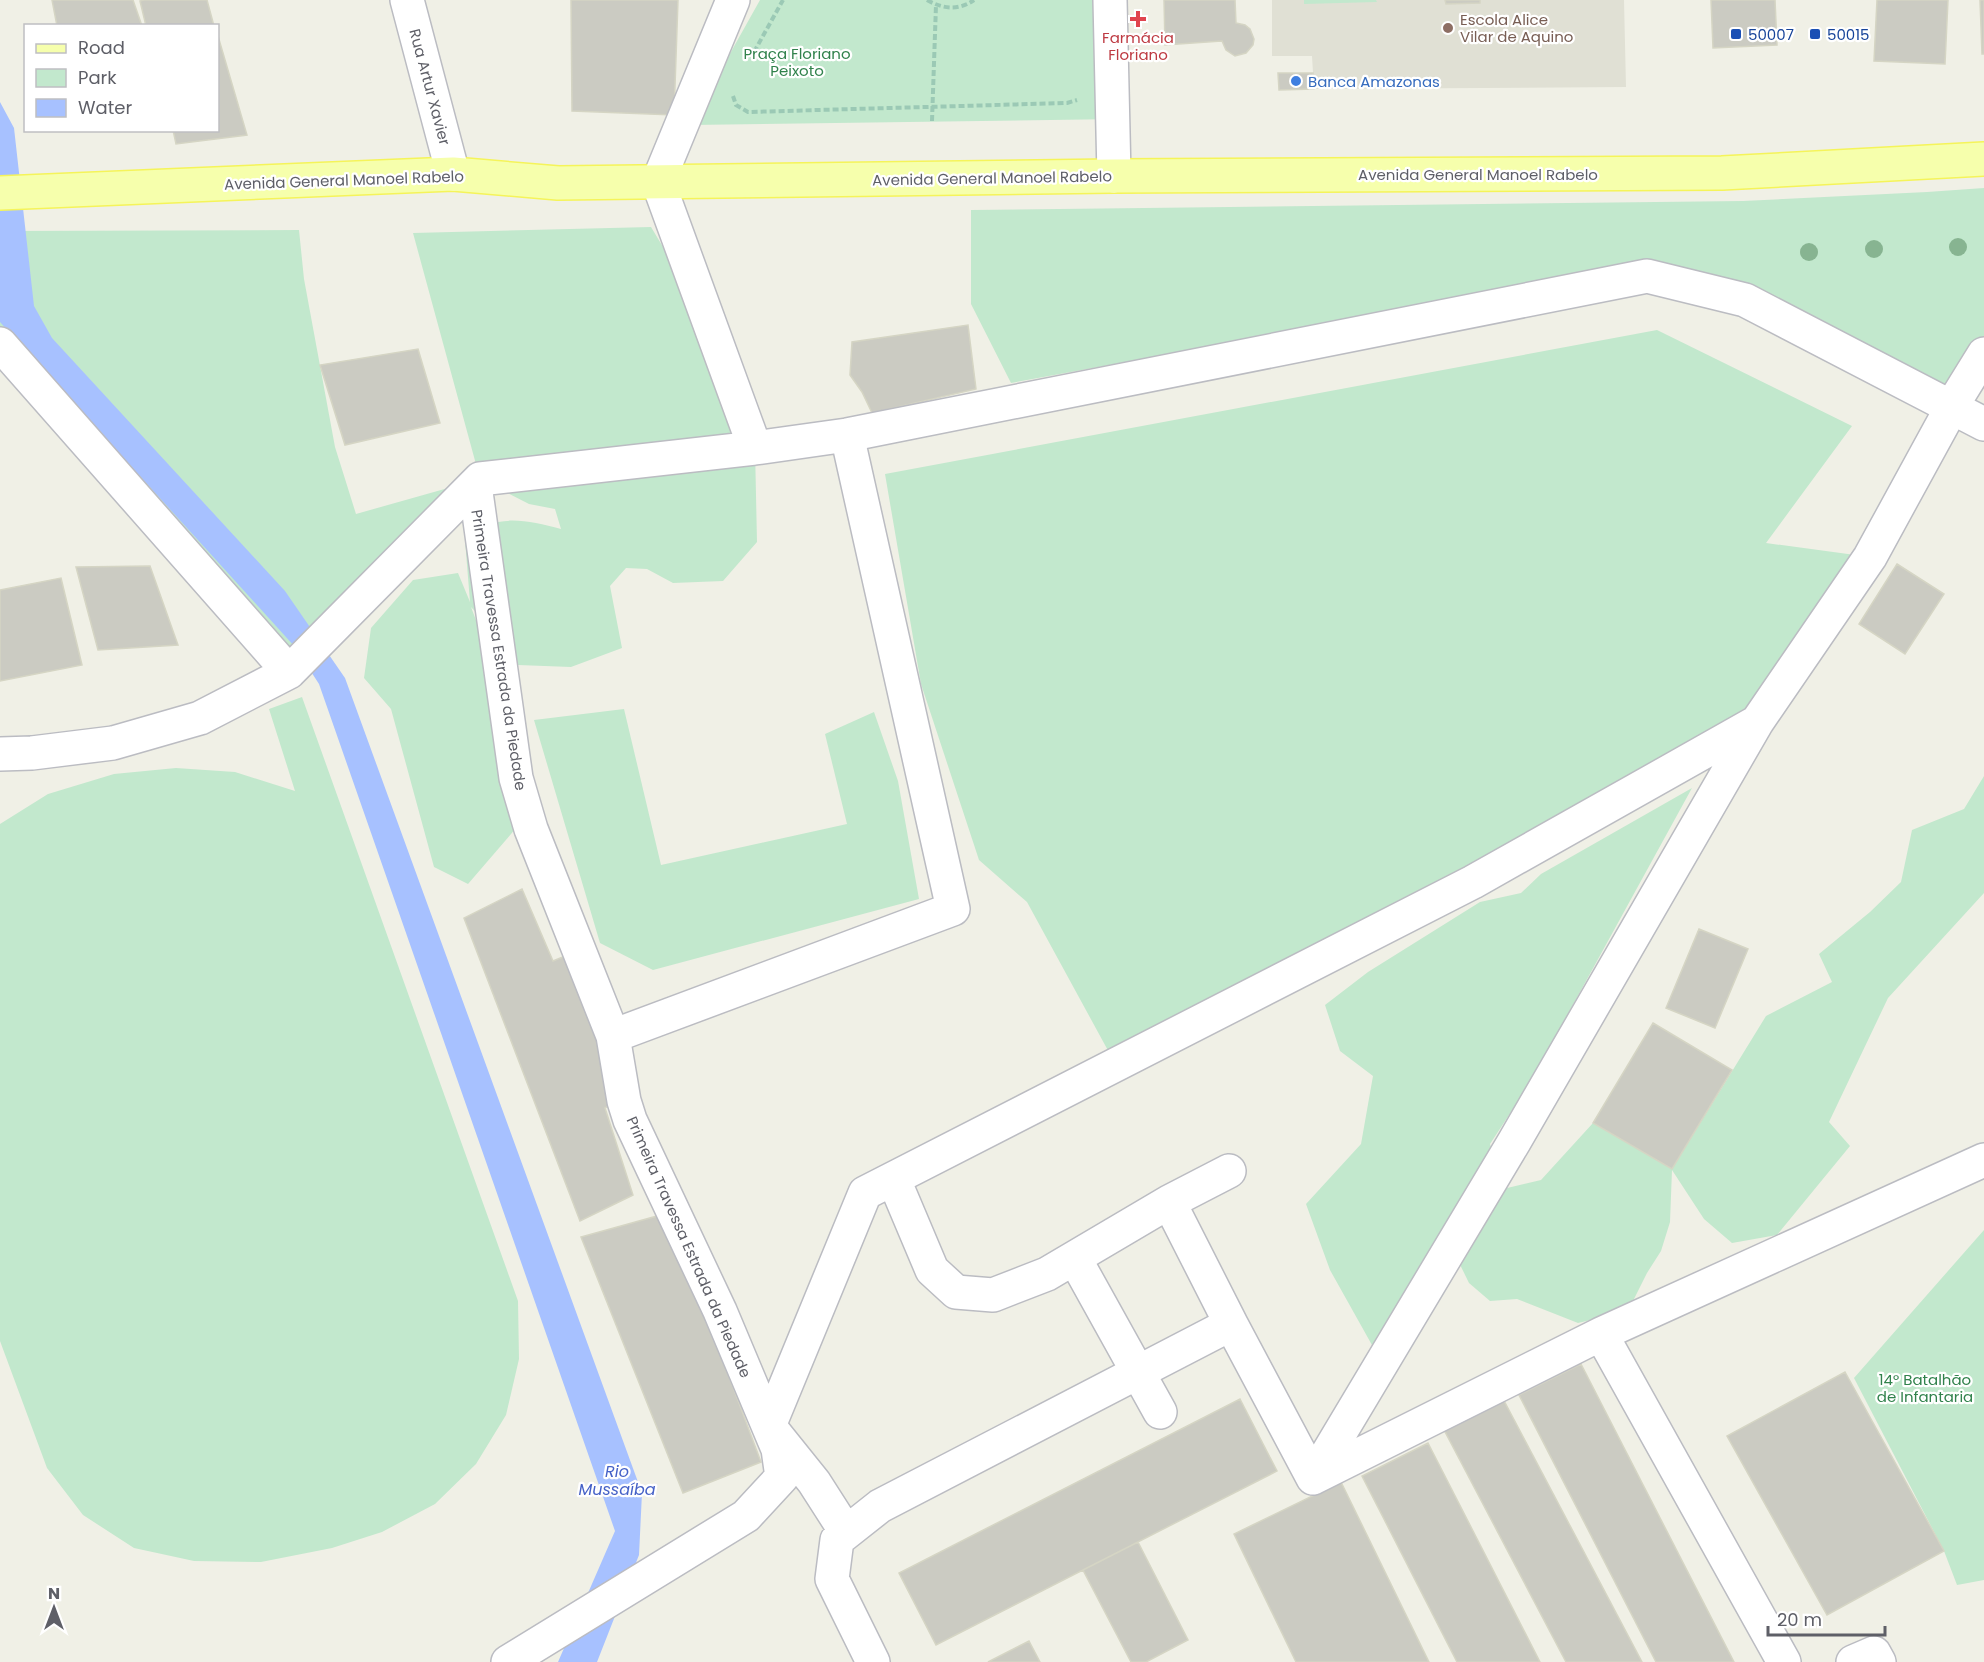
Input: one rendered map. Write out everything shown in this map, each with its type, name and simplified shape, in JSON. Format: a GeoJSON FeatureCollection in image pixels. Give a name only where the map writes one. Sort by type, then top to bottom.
{"type":"FeatureCollection","features":[{"type":"Feature","properties":{"kind":"main road","name":"Avenida General Manoel Rabelo"},"geometry":{"type":"LineString","coordinates":[[16,193],[453,174],[558,183],[1114,176],[1722,173],[1984,159]]}},
{"type":"Feature","properties":{"kind":"street","name":"Rua Artur Xavier"},"geometry":{"type":"LineString","coordinates":[[407,0],[453,174]]}},
{"type":"Feature","properties":{"kind":"street"},"geometry":{"type":"LineString","coordinates":[[734,0],[658,182],[755,448]]}},
{"type":"Feature","properties":{"kind":"street"},"geometry":{"type":"LineString","coordinates":[[1110,0],[1114,176]]}},
{"type":"Feature","properties":{"kind":"street"},"geometry":{"type":"LineString","coordinates":[[0,754],[32,753],[113,743],[200,718],[289,672],[480,479],[755,448],[847,435],[1647,276],[1744,300],[1984,424]]}},
{"type":"Feature","properties":{"kind":"street"},"geometry":{"type":"LineString","coordinates":[[0,344],[289,672]]}},
{"type":"Feature","properties":{"kind":"street"},"geometry":{"type":"LineString","coordinates":[[1313,1478],[1514,1142],[1757,722],[1870,557],[1952,407],[1984,354]]}},
{"type":"Feature","properties":{"kind":"street"},"geometry":{"type":"LineString","coordinates":[[613,1036],[953,909],[847,435]]}},
{"type":"Feature","properties":{"kind":"street","name":"Primeira Travessa Estrada da Piedade"},"geometry":{"type":"LineString","coordinates":[[475,484],[516,778],[531,829],[613,1036],[624,1101],[630,1120],[720,1311],[769,1426],[778,1449],[782,1477],[746,1516],[508,1662]]}},
{"type":"Feature","properties":{"kind":"street"},"geometry":{"type":"LineString","coordinates":[[846,1532],[814,1482],[769,1426],[865,1193],[1473,882],[1757,722]]}},
{"type":"Feature","properties":{"kind":"street"},"geometry":{"type":"LineString","coordinates":[[1313,1478],[1600,1334],[1984,1160]]}},
{"type":"Feature","properties":{"kind":"street"},"geometry":{"type":"LineString","coordinates":[[894,1180],[932,1270],[956,1292],[993,1295],[1047,1274],[1169,1202],[1229,1171]]}},
{"type":"Feature","properties":{"kind":"street"},"geometry":{"type":"LineString","coordinates":[[1169,1202],[1313,1478]]}},
{"type":"Feature","properties":{"kind":"street"},"geometry":{"type":"LineString","coordinates":[[1075,1259],[1160,1412]]}},
{"type":"Feature","properties":{"kind":"street"},"geometry":{"type":"LineString","coordinates":[[873,1662],[832,1580],[837,1540],[880,1506],[1231,1324]]}},
{"type":"Feature","properties":{"kind":"street"},"geometry":{"type":"LineString","coordinates":[[1600,1334],[1784,1662]]}},
{"type":"Feature","properties":{"kind":"street"},"geometry":{"type":"LineString","coordinates":[[1853,1662],[1874,1653],[1879,1662]]}},
{"type":"Feature","properties":{"kind":"path"},"geometry":{"type":"LineString","coordinates":[[749,61],[783,0]]}},
{"type":"Feature","properties":{"kind":"path"},"geometry":{"type":"LineString","coordinates":[[927,0],[947,8],[960,7],[974,0]]}},
{"type":"Feature","properties":{"kind":"path"},"geometry":{"type":"LineString","coordinates":[[932,121],[936,5]]}},
{"type":"Feature","properties":{"kind":"path"},"geometry":{"type":"LineString","coordinates":[[732,92],[736,105],[748,112],[1067,103],[1086,96]]}},
{"type":"Feature","properties":{"kind":"shaded area","name":"Escola Alice Vilar de Aquino"},"geometry":{"type":"Polygon","coordinates":[[[1272,0],[1624,0],[1626,87],[1314,89],[1312,56],[1272,56],[1272,0]]]}},
{"type":"Feature","properties":{"kind":"green space","name":"Praça Floriano Peixoto"},"geometry":{"type":"Polygon","coordinates":[[[760,0],[1117,0],[1120,119],[690,125],[760,0]]]}},
{"type":"Feature","properties":{"kind":"green space"},"geometry":{"type":"Polygon","coordinates":[[[1304,0],[1376,0],[1377,2],[1304,4],[1304,0]]]}},
{"type":"Feature","properties":{"kind":"green space"},"geometry":{"type":"Polygon","coordinates":[[[1984,188],[1984,355],[1958,396],[1648,263],[1378,316],[1011,383],[971,304],[971,210],[1743,201],[1984,188]]]}},
{"type":"Feature","properties":{"kind":"green space"},"geometry":{"type":"Polygon","coordinates":[[[651,227],[707,320],[733,440],[755,448],[757,542],[723,581],[673,583],[647,569],[626,568],[610,586],[622,648],[571,667],[518,665],[503,641],[471,607],[491,660],[517,827],[468,884],[434,867],[391,709],[364,678],[371,628],[413,580],[458,573],[470,602],[465,540],[476,531],[487,525],[510,521],[535,523],[561,529],[555,509],[529,504],[480,479],[413,233],[651,227]]]}},
{"type":"Feature","properties":{"kind":"green space"},"geometry":{"type":"Polygon","coordinates":[[[299,230],[304,279],[335,447],[356,514],[480,479],[289,672],[0,344],[0,231],[299,230]]]}},
{"type":"Feature","properties":{"kind":"green space"},"geometry":{"type":"Polygon","coordinates":[[[1657,330],[1852,426],[1766,543],[1870,557],[1757,722],[1111,1056],[1027,902],[979,860],[921,684],[885,474],[1657,330]]]}},
{"type":"Feature","properties":{"kind":"green space"},"geometry":{"type":"Polygon","coordinates":[[[302,697],[518,1301],[519,1359],[506,1415],[476,1464],[435,1504],[382,1532],[332,1548],[261,1562],[194,1561],[134,1548],[83,1515],[47,1468],[0,1341],[0,824],[48,794],[114,774],[176,768],[235,772],[295,791],[269,709],[302,697]]]}},
{"type":"Feature","properties":{"kind":"green space"},"geometry":{"type":"Polygon","coordinates":[[[624,709],[661,865],[847,824],[825,734],[874,712],[898,781],[919,899],[653,970],[600,943],[534,720],[624,709]]]}},
{"type":"Feature","properties":{"kind":"green space"},"geometry":{"type":"Polygon","coordinates":[[[1984,776],[1984,893],[1888,998],[1829,1122],[1850,1146],[1777,1235],[1732,1243],[1704,1219],[1672,1170],[1670,1222],[1661,1251],[1628,1311],[1578,1323],[1517,1299],[1490,1301],[1469,1283],[1445,1234],[1377,1354],[1330,1270],[1306,1204],[1361,1144],[1373,1076],[1340,1051],[1325,1005],[1368,972],[1480,902],[1521,893],[1541,874],[1692,788],[1530,1083],[1490,1144],[1503,1189],[1541,1180],[1593,1123],[1672,1169],[1766,1016],[1832,982],[1819,954],[1870,912],[1901,882],[1912,830],[1964,809],[1984,776]]]}},
{"type":"Feature","properties":{"kind":"green space","name":"14° Batalhão de Infantaria"},"geometry":{"type":"Polygon","coordinates":[[[1984,1230],[1984,1580],[1957,1585],[1944,1551],[1854,1378],[1984,1230]]]}},
{"type":"Feature","properties":{"kind":"water","name":"Rio Mussaíba"},"geometry":{"type":"Polygon","coordinates":[[[0,102],[14,128],[34,306],[52,338],[285,591],[345,678],[642,1493],[639,1555],[597,1662],[558,1662],[615,1531],[319,684],[295,647],[0,322],[0,102]]]}},
{"type":"Feature","properties":{"kind":"building"},"geometry":{"type":"Polygon","coordinates":[[[52,0],[133,0],[141,24],[57,24],[52,0]]]}},
{"type":"Feature","properties":{"kind":"building"},"geometry":{"type":"Polygon","coordinates":[[[207,0],[213,24],[146,24],[140,1],[207,0]]]}},
{"type":"Feature","properties":{"kind":"building"},"geometry":{"type":"Polygon","coordinates":[[[571,0],[678,0],[674,115],[572,111],[571,0]]]}},
{"type":"Feature","properties":{"kind":"building"},"geometry":{"type":"Polygon","coordinates":[[[1164,0],[1235,0],[1236,23],[1250,29],[1254,39],[1253,45],[1246,53],[1235,56],[1226,50],[1222,41],[1165,45],[1164,0]]]}},
{"type":"Feature","properties":{"kind":"building"},"geometry":{"type":"Polygon","coordinates":[[[1445,0],[1480,0],[1480,3],[1446,4],[1445,0]]]}},
{"type":"Feature","properties":{"kind":"building"},"geometry":{"type":"Polygon","coordinates":[[[1711,0],[1775,0],[1777,45],[1713,48],[1711,0]]]}},
{"type":"Feature","properties":{"kind":"building"},"geometry":{"type":"Polygon","coordinates":[[[1877,0],[1948,0],[1945,64],[1874,61],[1877,0]]]}},
{"type":"Feature","properties":{"kind":"building"},"geometry":{"type":"Polygon","coordinates":[[[1980,0],[1984,0],[1984,54],[1982,54],[1980,0]]]}},
{"type":"Feature","properties":{"kind":"building"},"geometry":{"type":"Polygon","coordinates":[[[219,39],[247,135],[176,144],[173,132],[219,132],[219,39]]]}},
{"type":"Feature","properties":{"kind":"building","name":"Banca Amazonas"},"geometry":{"type":"Polygon","coordinates":[[[1278,73],[1313,73],[1314,89],[1279,90],[1278,73]]]}},
{"type":"Feature","properties":{"kind":"building"},"geometry":{"type":"Polygon","coordinates":[[[968,325],[976,389],[872,413],[862,392],[850,375],[852,342],[968,325]]]}},
{"type":"Feature","properties":{"kind":"building"},"geometry":{"type":"Polygon","coordinates":[[[418,349],[440,423],[345,445],[320,365],[418,349]]]}},
{"type":"Feature","properties":{"kind":"building"},"geometry":{"type":"Polygon","coordinates":[[[1897,564],[1944,594],[1905,654],[1859,624],[1897,564]]]}},
{"type":"Feature","properties":{"kind":"building"},"geometry":{"type":"Polygon","coordinates":[[[150,566],[178,645],[98,650],[76,567],[150,566]]]}},
{"type":"Feature","properties":{"kind":"building"},"geometry":{"type":"Polygon","coordinates":[[[61,578],[82,665],[0,681],[0,590],[61,578]]]}},
{"type":"Feature","properties":{"kind":"building"},"geometry":{"type":"Polygon","coordinates":[[[522,889],[553,961],[570,954],[617,1101],[605,1108],[633,1195],[580,1221],[464,918],[522,889]]]}},
{"type":"Feature","properties":{"kind":"building"},"geometry":{"type":"Polygon","coordinates":[[[1699,929],[1748,949],[1715,1028],[1666,1008],[1699,929]]]}},
{"type":"Feature","properties":{"kind":"building"},"geometry":{"type":"Polygon","coordinates":[[[1653,1023],[1732,1070],[1672,1169],[1593,1123],[1653,1023]]]}},
{"type":"Feature","properties":{"kind":"building"},"geometry":{"type":"Polygon","coordinates":[[[668,1213],[761,1462],[683,1493],[581,1237],[668,1213]]]}},
{"type":"Feature","properties":{"kind":"building"},"geometry":{"type":"Polygon","coordinates":[[[1581,1364],[1734,1662],[1656,1662],[1519,1395],[1581,1364]]]}},
{"type":"Feature","properties":{"kind":"building"},"geometry":{"type":"Polygon","coordinates":[[[1845,1372],[1944,1551],[1827,1615],[1727,1436],[1845,1372]]]}},
{"type":"Feature","properties":{"kind":"building"},"geometry":{"type":"Polygon","coordinates":[[[1501,1395],[1642,1662],[1566,1662],[1442,1426],[1501,1395]]]}},
{"type":"Feature","properties":{"kind":"building"},"geometry":{"type":"Polygon","coordinates":[[[1240,1399],[1277,1471],[936,1645],[899,1573],[1240,1399]]]}},
{"type":"Feature","properties":{"kind":"building"},"geometry":{"type":"Polygon","coordinates":[[[1428,1443],[1540,1662],[1457,1662],[1362,1476],[1428,1443]]]}},
{"type":"Feature","properties":{"kind":"building"},"geometry":{"type":"Polygon","coordinates":[[[1341,1482],[1429,1662],[1296,1662],[1234,1534],[1341,1482]]]}},
{"type":"Feature","properties":{"kind":"building"},"geometry":{"type":"Polygon","coordinates":[[[1138,1542],[1188,1640],[1146,1662],[1131,1662],[1083,1570],[1138,1542]]]}},
{"type":"Feature","properties":{"kind":"building"},"geometry":{"type":"Polygon","coordinates":[[[1029,1641],[1040,1662],[988,1662],[1029,1641]]]}},
{"type":"Feature","properties":{"kind":"place","name":"Farmácia Floriano"},"geometry":{"type":"Point","coordinates":[1138,19]}},
{"type":"Feature","properties":{"kind":"place","name":"Escola Alice Vilar de Aquino"},"geometry":{"type":"Point","coordinates":[1448,28]}},
{"type":"Feature","properties":{"kind":"place","name":"50007"},"geometry":{"type":"Point","coordinates":[1736,34]}},
{"type":"Feature","properties":{"kind":"place","name":"50015"},"geometry":{"type":"Point","coordinates":[1815,34]}},
{"type":"Feature","properties":{"kind":"place","name":"Banca Amazonas"},"geometry":{"type":"Point","coordinates":[1296,81]}}]}
